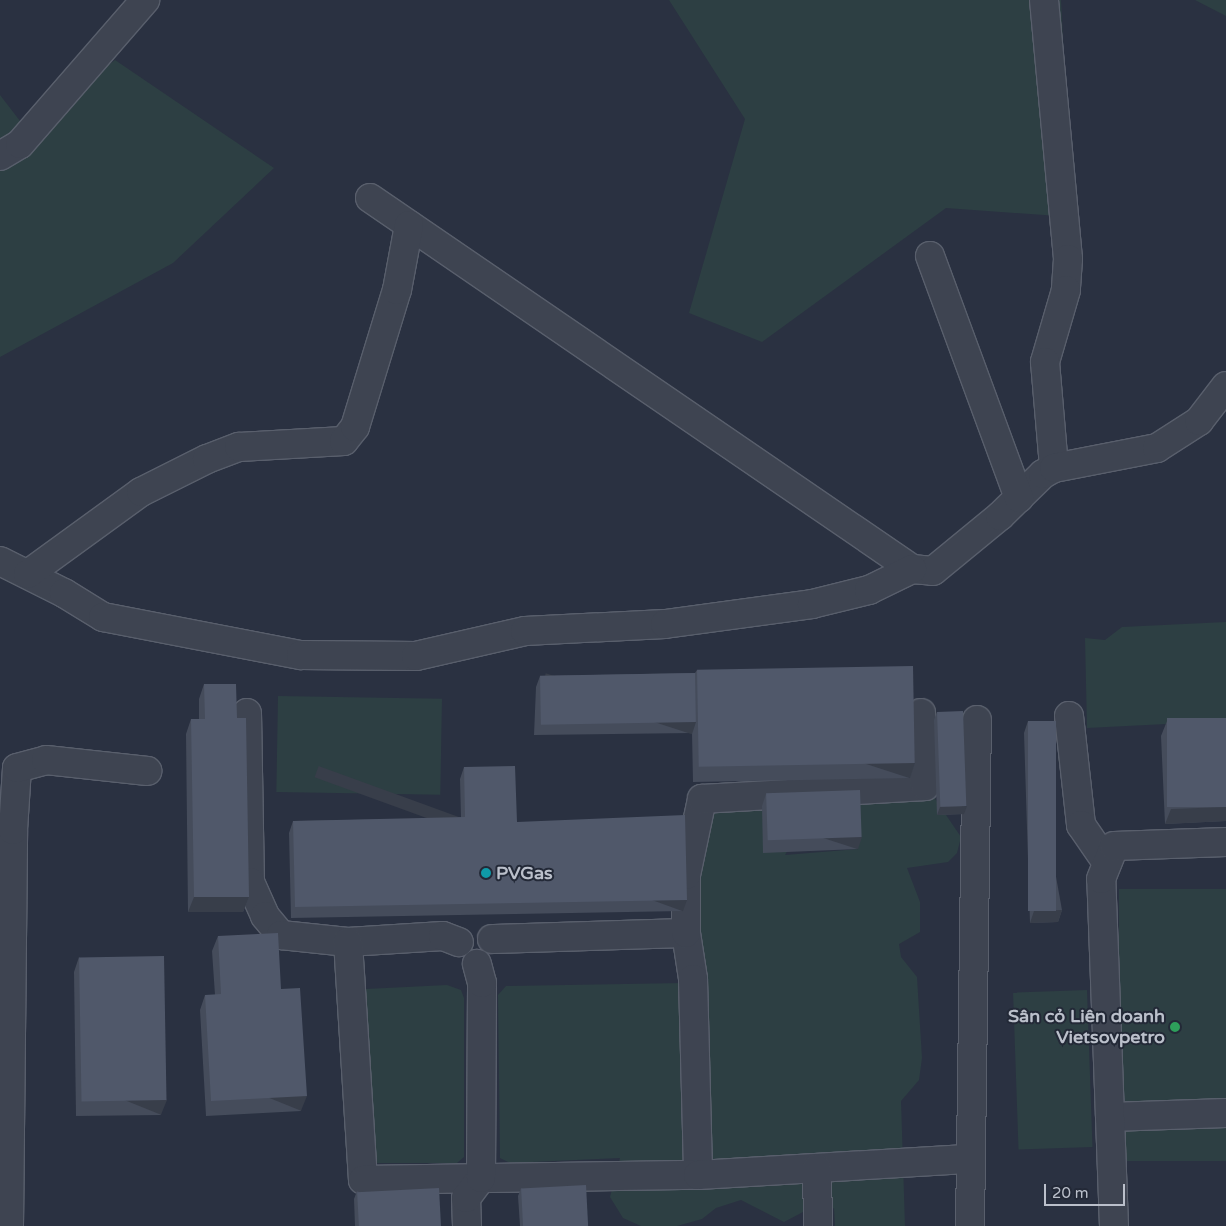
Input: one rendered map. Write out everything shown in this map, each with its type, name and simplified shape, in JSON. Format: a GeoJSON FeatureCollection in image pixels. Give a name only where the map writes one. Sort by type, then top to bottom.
{"type":"FeatureCollection","features":[{"type":"Feature","properties":{"kind":"street"},"geometry":{"type":"LineString","coordinates":[[0,156],[20,144],[145,0]]}},
{"type":"Feature","properties":{"kind":"street"},"geometry":{"type":"LineString","coordinates":[[1044,0],[1068,259],[1066,290],[1045,362],[1054,468]]}},
{"type":"Feature","properties":{"kind":"street"},"geometry":{"type":"LineString","coordinates":[[370,198],[912,569],[933,572],[1019,498],[1043,474],[1054,468],[1158,448],[1199,421],[1226,386]]}},
{"type":"Feature","properties":{"kind":"street"},"geometry":{"type":"LineString","coordinates":[[0,576],[28,574],[141,492],[198,463],[239,447],[344,441],[355,427],[397,290],[409,225]]}},
{"type":"Feature","properties":{"kind":"street"},"geometry":{"type":"LineString","coordinates":[[930,256],[1019,498]]}},
{"type":"Feature","properties":{"kind":"street"},"geometry":{"type":"LineString","coordinates":[[0,561],[28,574],[103,617],[151,628],[301,655],[416,656],[524,631],[665,624],[812,604],[869,590],[912,569]]}},
{"type":"Feature","properties":{"kind":"street"},"geometry":{"type":"LineString","coordinates":[[247,713],[250,882],[265,916],[281,935],[348,942],[443,936],[459,942]]}},
{"type":"Feature","properties":{"kind":"street"},"geometry":{"type":"LineString","coordinates":[[698,1175],[693,979],[686,933],[686,874],[702,799],[925,786],[921,713]]}},
{"type":"Feature","properties":{"kind":"street"},"geometry":{"type":"LineString","coordinates":[[1069,716],[1081,825],[1107,863]]}},
{"type":"Feature","properties":{"kind":"street"},"geometry":{"type":"LineString","coordinates":[[970,1226],[977,720]]}},
{"type":"Feature","properties":{"kind":"street"},"geometry":{"type":"LineString","coordinates":[[9,1226],[13,830],[17,768],[46,760],[147,771]]}},
{"type":"Feature","properties":{"kind":"street"},"geometry":{"type":"LineString","coordinates":[[1114,1226],[1101,879],[1114,846],[1226,842]]}},
{"type":"Feature","properties":{"kind":"street"},"geometry":{"type":"LineString","coordinates":[[459,942],[472,930],[484,931],[492,940],[491,956],[477,964]]}},
{"type":"Feature","properties":{"kind":"street"},"geometry":{"type":"LineString","coordinates":[[492,940],[686,933]]}},
{"type":"Feature","properties":{"kind":"street"},"geometry":{"type":"LineString","coordinates":[[348,942],[363,1180],[698,1175],[971,1159]]}},
{"type":"Feature","properties":{"kind":"street"},"geometry":{"type":"LineString","coordinates":[[459,942],[462,958],[477,964]]}},
{"type":"Feature","properties":{"kind":"street"},"geometry":{"type":"LineString","coordinates":[[467,1226],[466,1198],[481,1178],[482,983],[477,964]]}},
{"type":"Feature","properties":{"kind":"street"},"geometry":{"type":"LineString","coordinates":[[1110,1117],[1226,1113]]}},
{"type":"Feature","properties":{"kind":"street"},"geometry":{"type":"LineString","coordinates":[[817,1168],[818,1226]]}},
{"type":"Feature","properties":{"kind":"shaded area"},"geometry":{"type":"Polygon","coordinates":[[[669,0],[1061,0],[1072,217],[946,208],[762,342],[689,313],[745,119],[669,0]]]}},
{"type":"Feature","properties":{"kind":"shaded area"},"geometry":{"type":"Polygon","coordinates":[[[1195,0],[1226,0],[1226,16],[1195,0]]]}},
{"type":"Feature","properties":{"kind":"shaded area"},"geometry":{"type":"Polygon","coordinates":[[[115,60],[274,168],[173,263],[0,357],[0,95],[27,130],[115,60]]]}},
{"type":"Feature","properties":{"kind":"shaded area"},"geometry":{"type":"Polygon","coordinates":[[[1226,622],[1226,721],[1087,728],[1085,638],[1105,640],[1122,627],[1226,622]]]}},
{"type":"Feature","properties":{"kind":"shaded area"},"geometry":{"type":"Polygon","coordinates":[[[278,696],[442,699],[440,795],[276,792],[278,696]]]}},
{"type":"Feature","properties":{"kind":"shaded area"},"geometry":{"type":"Polygon","coordinates":[[[764,789],[794,840],[785,855],[858,849],[856,802],[929,790],[961,837],[957,853],[948,862],[907,868],[920,902],[920,932],[899,944],[901,957],[917,977],[922,1058],[919,1080],[901,1101],[905,1226],[835,1226],[834,1208],[818,1222],[803,1212],[784,1222],[741,1200],[716,1208],[702,1219],[677,1226],[641,1226],[623,1218],[610,1197],[620,1158],[510,1163],[500,1158],[498,995],[506,986],[684,983],[678,853],[723,791],[764,789]]]}},
{"type":"Feature","properties":{"kind":"shaded area","name":"Sân cỏ Liên doanh Vietsovpetro"},"geometry":{"type":"Polygon","coordinates":[[[1119,889],[1226,889],[1226,1161],[1119,1161],[1119,889]]]}},
{"type":"Feature","properties":{"kind":"shaded area"},"geometry":{"type":"Polygon","coordinates":[[[447,985],[461,990],[464,998],[464,1157],[457,1163],[375,1163],[362,1000],[366,989],[447,985]]]}},
{"type":"Feature","properties":{"kind":"shaded area"},"geometry":{"type":"Polygon","coordinates":[[[1087,990],[1092,1147],[1019,1149],[1013,993],[1087,990]]]}},
{"type":"Feature","properties":{"kind":"building"},"geometry":{"type":"Polygon","coordinates":[[[913,666],[915,763],[699,767],[697,670],[913,666]]]}},
{"type":"Feature","properties":{"kind":"building"},"geometry":{"type":"Polygon","coordinates":[[[695,673],[696,722],[541,725],[540,676],[695,673]]]}},
{"type":"Feature","properties":{"kind":"building"},"geometry":{"type":"Polygon","coordinates":[[[204,684],[236,684],[237,718],[246,718],[249,897],[194,897],[191,719],[205,719],[204,684]]]}},
{"type":"Feature","properties":{"kind":"building"},"geometry":{"type":"Polygon","coordinates":[[[963,711],[966,806],[940,807],[937,712],[963,711]]]}},
{"type":"Feature","properties":{"kind":"building"},"geometry":{"type":"Polygon","coordinates":[[[1167,718],[1226,718],[1226,807],[1167,807],[1167,718]]]}},
{"type":"Feature","properties":{"kind":"building"},"geometry":{"type":"Polygon","coordinates":[[[1028,721],[1056,721],[1056,911],[1028,911],[1028,721]]]}},
{"type":"Feature","properties":{"kind":"building","name":"PVGas"},"geometry":{"type":"Polygon","coordinates":[[[515,766],[517,822],[685,815],[687,900],[295,907],[293,821],[465,817],[464,767],[515,766]]]}},
{"type":"Feature","properties":{"kind":"building"},"geometry":{"type":"Polygon","coordinates":[[[860,790],[862,837],[768,840],[766,793],[860,790]]]}},
{"type":"Feature","properties":{"kind":"building"},"geometry":{"type":"Polygon","coordinates":[[[278,933],[281,989],[300,988],[307,1096],[211,1101],[205,995],[221,994],[218,936],[278,933]]]}},
{"type":"Feature","properties":{"kind":"building"},"geometry":{"type":"Polygon","coordinates":[[[164,956],[167,1100],[82,1101],[79,957],[164,956]]]}},
{"type":"Feature","properties":{"kind":"building"},"geometry":{"type":"Polygon","coordinates":[[[586,1185],[588,1226],[523,1226],[521,1188],[586,1185]]]}},
{"type":"Feature","properties":{"kind":"building"},"geometry":{"type":"Polygon","coordinates":[[[439,1188],[441,1226],[359,1226],[357,1192],[439,1188]]]}},
{"type":"Feature","properties":{"kind":"place","name":"PVGas"},"geometry":{"type":"Point","coordinates":[486,873]}},
{"type":"Feature","properties":{"kind":"place","name":"Sân cỏ Liên doanh Vietsovpetro"},"geometry":{"type":"Point","coordinates":[1175,1027]}}]}
